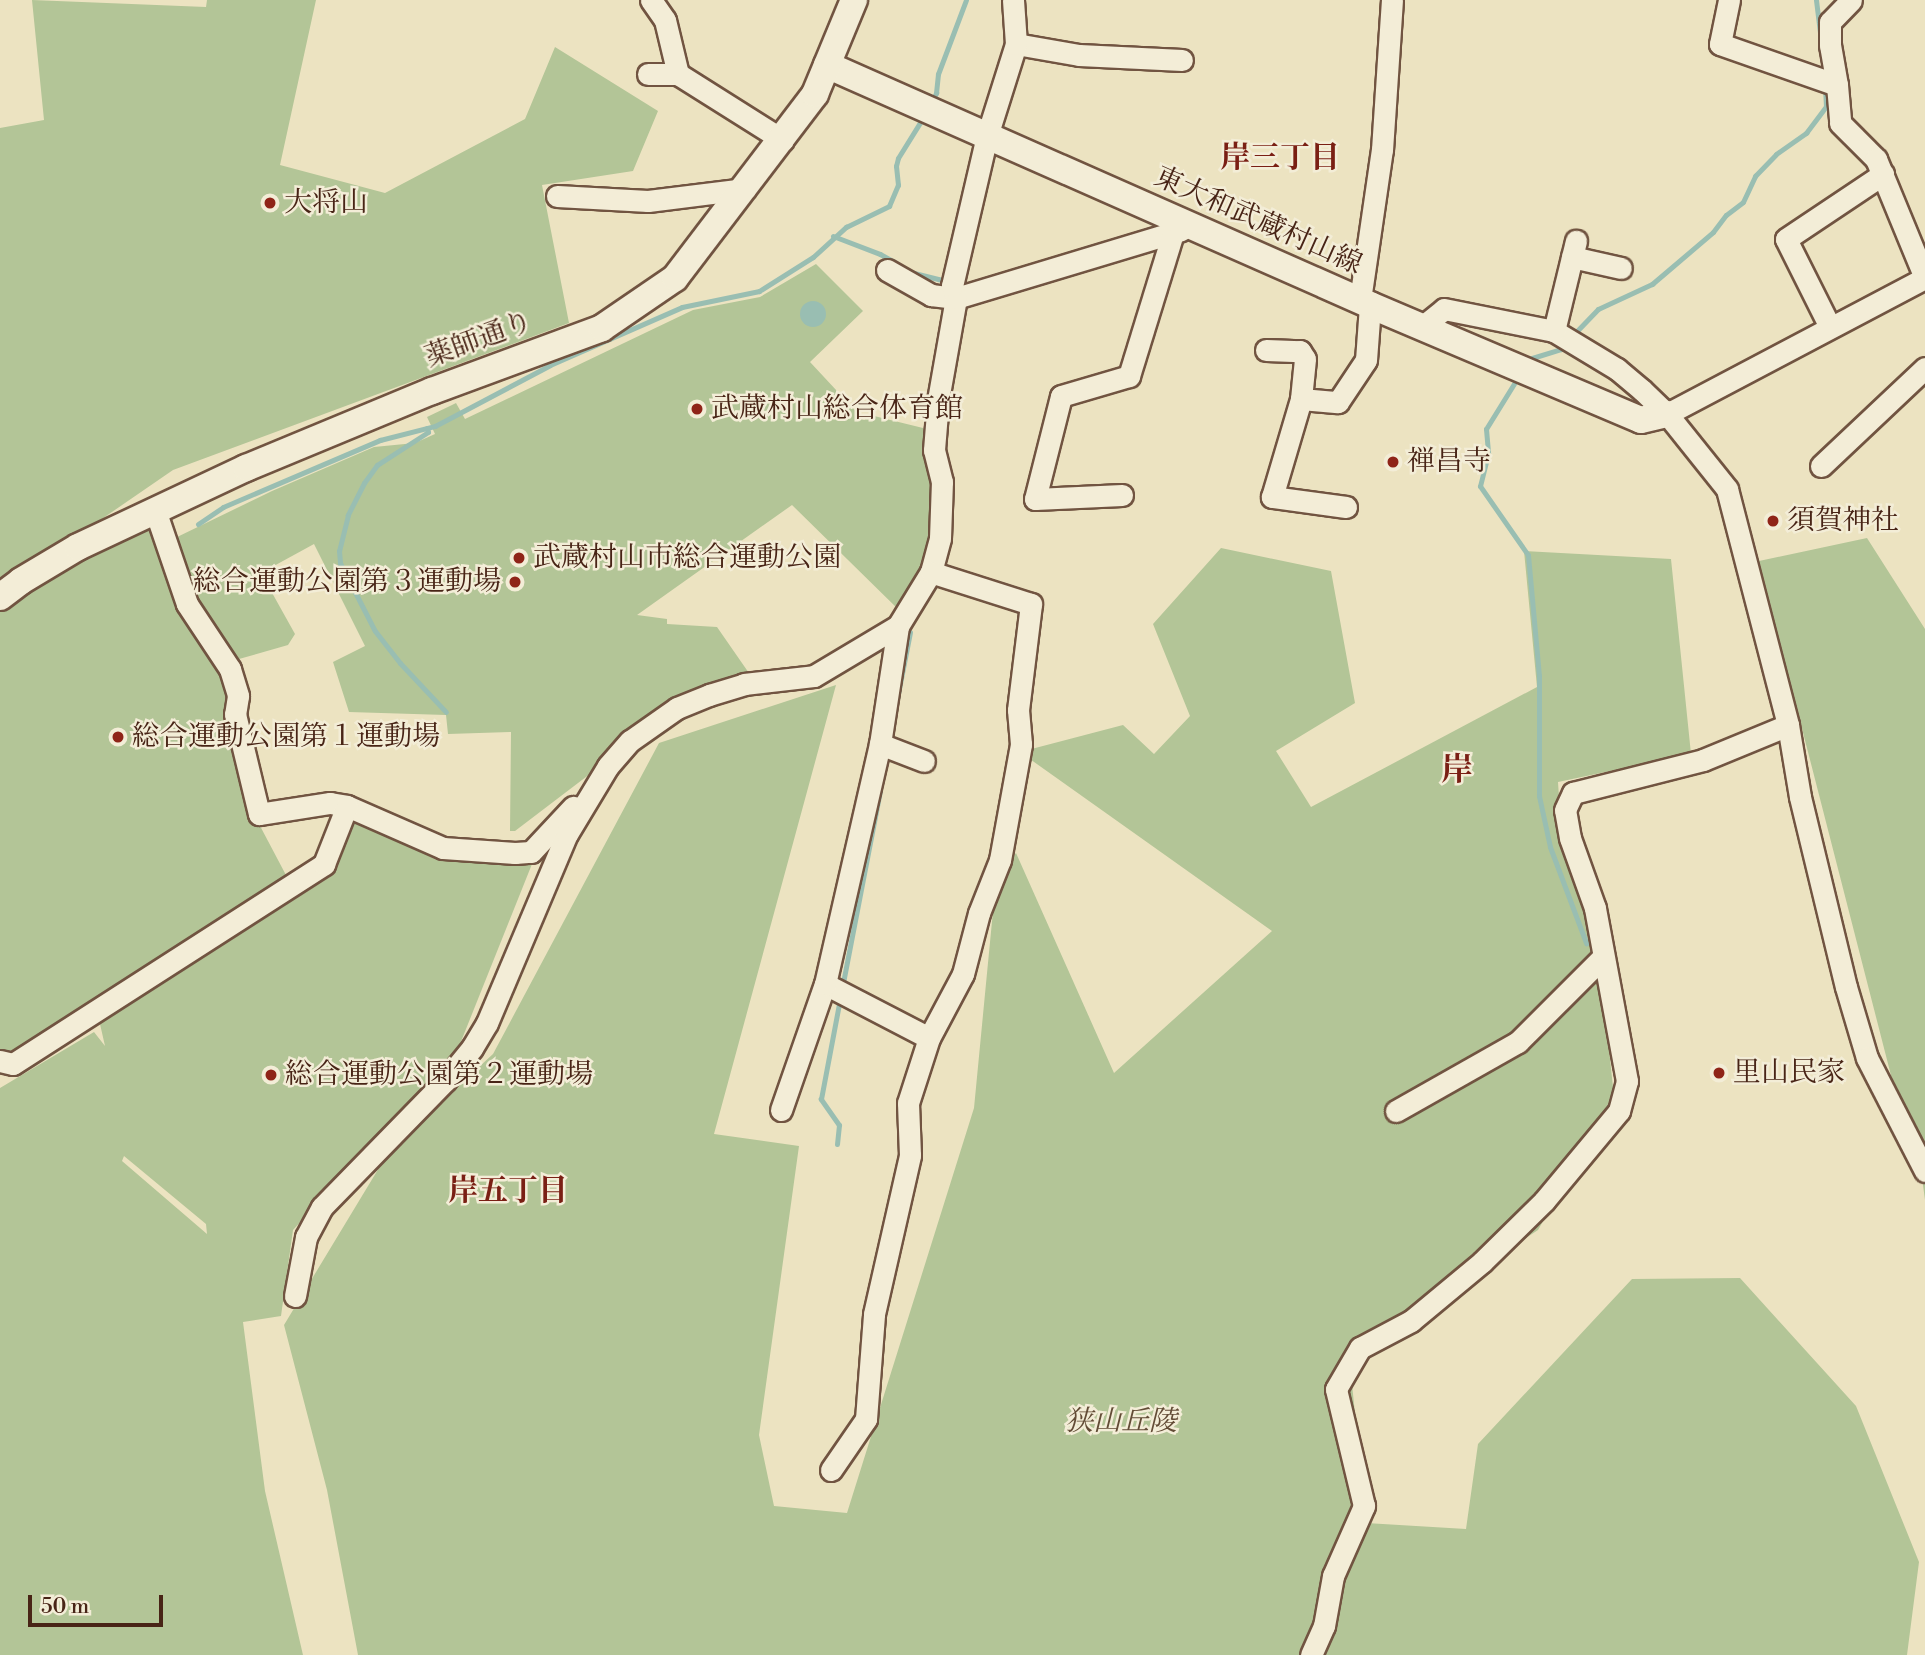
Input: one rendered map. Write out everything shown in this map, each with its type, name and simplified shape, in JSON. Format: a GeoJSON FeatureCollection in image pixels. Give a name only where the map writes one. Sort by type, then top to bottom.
{"type":"FeatureCollection","features":[{"type":"Feature","properties":{"kind":"street"},"geometry":{"type":"LineString","coordinates":[[650,0],[665,20],[678,74]]}},
{"type":"Feature","properties":{"kind":"street","name":"薬師通り"},"geometry":{"type":"LineString","coordinates":[[0,597],[21,581],[78,547],[246,468],[432,391],[602,328],[675,278],[746,189],[815,94],[854,0]]}},
{"type":"Feature","properties":{"kind":"street"},"geometry":{"type":"LineString","coordinates":[[781,1110],[825,984],[886,746],[898,626],[931,572],[940,538],[942,482],[934,450],[938,400],[956,298],[953,286],[987,136],[1016,44],[1013,0]]}},
{"type":"Feature","properties":{"kind":"street"},"geometry":{"type":"LineString","coordinates":[[1301,399],[1338,402],[1366,360],[1365,302],[1382,150],[1392,0]]}},
{"type":"Feature","properties":{"kind":"street"},"geometry":{"type":"LineString","coordinates":[[1729,0],[1720,44],[1828,81]]}},
{"type":"Feature","properties":{"kind":"street"},"geometry":{"type":"LineString","coordinates":[[1667,414],[1925,278],[1876,159],[1840,123],[1828,81],[1830,22],[1851,0]]}},
{"type":"Feature","properties":{"kind":"street"},"geometry":{"type":"LineString","coordinates":[[1016,44],[1079,55],[1182,60]]}},
{"type":"Feature","properties":{"kind":"street","name":"東大和武蔵村山線"},"geometry":{"type":"LineString","coordinates":[[827,65],[987,136],[1183,230],[1365,302],[1641,420],[1667,414]]}},
{"type":"Feature","properties":{"kind":"street"},"geometry":{"type":"LineString","coordinates":[[649,75],[678,74],[783,140]]}},
{"type":"Feature","properties":{"kind":"street"},"geometry":{"type":"LineString","coordinates":[[1830,327],[1786,239],[1883,174]]}},
{"type":"Feature","properties":{"kind":"street"},"geometry":{"type":"LineString","coordinates":[[557,196],[648,201],[746,189]]}},
{"type":"Feature","properties":{"kind":"street"},"geometry":{"type":"LineString","coordinates":[[887,270],[931,295],[956,298],[1183,230]]}},
{"type":"Feature","properties":{"kind":"street"},"geometry":{"type":"LineString","coordinates":[[1122,495],[1035,499],[1061,396],[1129,376],[1183,230]]}},
{"type":"Feature","properties":{"kind":"street"},"geometry":{"type":"LineString","coordinates":[[1564,338],[1574,249],[1621,268]]}},
{"type":"Feature","properties":{"kind":"street"},"geometry":{"type":"LineString","coordinates":[[1422,327],[1444,309],[1564,338],[1617,369],[1667,414],[1727,489],[1788,725],[1813,854],[1867,1058],[1919,1139],[1925,1171]]}},
{"type":"Feature","properties":{"kind":"street"},"geometry":{"type":"LineString","coordinates":[[1266,350],[1300,351],[1305,359],[1301,399],[1272,497],[1346,507]]}},
{"type":"Feature","properties":{"kind":"street"},"geometry":{"type":"LineString","coordinates":[[1821,466],[1925,368]]}},
{"type":"Feature","properties":{"kind":"street"},"geometry":{"type":"LineString","coordinates":[[155,510],[187,604],[230,669],[238,696],[235,714],[259,814],[330,803],[347,806],[443,848],[531,852],[601,777],[630,741],[677,708],[744,684],[814,676],[898,626]]}},
{"type":"Feature","properties":{"kind":"street"},"geometry":{"type":"LineString","coordinates":[[831,1471],[866,1419],[874,1314],[910,1155],[908,1103],[929,1038],[963,974],[979,913],[1000,860],[1021,744],[1018,710],[1031,604],[931,572]]}},
{"type":"Feature","properties":{"kind":"street"},"geometry":{"type":"LineString","coordinates":[[1311,1655],[1324,1626],[1334,1576],[1364,1506],[1336,1389],[1360,1348],[1411,1321],[1482,1262],[1545,1200],[1619,1111],[1627,1081],[1595,908],[1570,838],[1565,810],[1573,793],[1703,760],[1788,725]]}},
{"type":"Feature","properties":{"kind":"street"},"geometry":{"type":"LineString","coordinates":[[886,746],[924,761]]}},
{"type":"Feature","properties":{"kind":"street"},"geometry":{"type":"LineString","coordinates":[[295,1296],[306,1237],[322,1207],[445,1081],[487,1023],[546,877],[567,834],[601,777]]}},
{"type":"Feature","properties":{"kind":"street"},"geometry":{"type":"LineString","coordinates":[[0,1061],[13,1064],[324,864],[347,806]]}},
{"type":"Feature","properties":{"kind":"street"},"geometry":{"type":"LineString","coordinates":[[1396,1111],[1518,1042],[1603,957]]}},
{"type":"Feature","properties":{"kind":"street"},"geometry":{"type":"LineString","coordinates":[[825,984],[929,1038]]}},
{"type":"Feature","properties":{"kind":"green space"},"geometry":{"type":"Polygon","coordinates":[[[32,0],[206,7],[207,0],[316,0],[280,165],[385,193],[525,119],[555,47],[658,111],[633,171],[542,185],[569,323],[173,470],[0,589],[0,128],[44,120],[32,0]]]}},
{"type":"Feature","properties":{"kind":"green space","name":"武蔵村山市総合運動公園"},"geometry":{"type":"Polygon","coordinates":[[[816,264],[863,311],[810,362],[864,420],[870,415],[923,428],[932,480],[928,544],[923,572],[902,613],[792,505],[637,615],[667,619],[667,624],[717,627],[751,676],[603,764],[515,831],[510,831],[511,732],[448,734],[446,715],[349,712],[333,662],[365,646],[314,544],[261,573],[295,634],[288,645],[239,659],[195,600],[173,539],[272,491],[374,447],[415,443],[435,434],[427,417],[456,403],[465,419],[693,310],[760,297],[816,264]]]}},
{"type":"Feature","properties":{"kind":"green space","name":"総合運動公園第１運動場"},"geometry":{"type":"Polygon","coordinates":[[[149,504],[226,670],[248,803],[287,877],[12,1058],[0,1055],[0,600],[149,504]]]}},
{"type":"Feature","properties":{"kind":"green space"},"geometry":{"type":"Polygon","coordinates":[[[1867,538],[1925,629],[1925,1200],[1920,1163],[1895,1091],[1759,561],[1867,538]]]}},
{"type":"Feature","properties":{"kind":"green space","name":"狭山丘陵"},"geometry":{"type":"Polygon","coordinates":[[[1221,548],[1331,571],[1355,703],[1276,751],[1311,807],[1537,687],[1524,551],[1671,559],[1691,754],[1558,782],[1561,827],[1601,972],[1614,1097],[1538,1230],[1360,1348],[1351,1374],[1366,1523],[1466,1529],[1478,1444],[1632,1279],[1740,1278],[1856,1406],[1919,1562],[1907,1655],[358,1655],[327,1490],[284,1325],[391,1148],[493,1054],[659,743],[836,685],[714,1134],[799,1146],[759,1435],[774,1506],[847,1513],[974,1108],[996,880],[1016,853],[1114,1073],[1272,931],[1020,752],[1123,725],[1154,754],[1190,716],[1153,624],[1221,548]]]}},
{"type":"Feature","properties":{"kind":"green space"},"geometry":{"type":"Polygon","coordinates":[[[346,815],[534,859],[458,1049],[293,1230],[281,1316],[243,1322],[265,1491],[303,1655],[0,1655],[0,1088],[94,1032],[105,1046],[100,1024],[331,876],[346,815]],[[124,1156],[122,1161],[207,1234],[206,1224],[124,1156]]]}},
{"type":"Feature","properties":{"kind":"water"},"geometry":{"type":"Polygon","coordinates":[[[813,301],[822,305],[826,314],[822,323],[813,327],[804,323],[800,314],[804,305],[813,301]]]}},
{"type":"Feature","properties":{"kind":"waterway"},"geometry":{"type":"LineString","coordinates":[[930,104],[936,93],[938,74],[966,0]]}},
{"type":"Feature","properties":{"kind":"waterway"},"geometry":{"type":"LineString","coordinates":[[1816,0],[1820,35]]}},
{"type":"Feature","properties":{"kind":"waterway"},"geometry":{"type":"LineString","coordinates":[[1573,335],[1598,309],[1652,284],[1713,232],[1726,215],[1743,202],[1755,176],[1776,154],[1806,133],[1826,106],[1825,86]]}},
{"type":"Feature","properties":{"kind":"waterway"},"geometry":{"type":"LineString","coordinates":[[198,524],[223,507],[380,440],[435,426],[550,365],[682,307],[759,291],[813,257],[846,227],[889,206],[898,185],[898,158],[924,116]]}},
{"type":"Feature","properties":{"kind":"waterway"},"geometry":{"type":"LineString","coordinates":[[833,236],[896,263]]}},
{"type":"Feature","properties":{"kind":"waterway"},"geometry":{"type":"LineString","coordinates":[[910,272],[941,280]]}},
{"type":"Feature","properties":{"kind":"waterway"},"geometry":{"type":"LineString","coordinates":[[1532,358],[1561,349],[1567,343]]}},
{"type":"Feature","properties":{"kind":"waterway"},"geometry":{"type":"LineString","coordinates":[[1515,382],[1486,429],[1488,454],[1480,486],[1528,555],[1539,676],[1539,796],[1550,847],[1586,943]]}},
{"type":"Feature","properties":{"kind":"waterway"},"geometry":{"type":"LineString","coordinates":[[427,428],[428,432],[377,465],[364,483],[348,515],[339,551],[340,563],[375,631],[400,663],[446,712]]}},
{"type":"Feature","properties":{"kind":"waterway"},"geometry":{"type":"LineString","coordinates":[[897,699],[910,632]]}},
{"type":"Feature","properties":{"kind":"waterway"},"geometry":{"type":"LineString","coordinates":[[842,988],[880,791]]}},
{"type":"Feature","properties":{"kind":"waterway"},"geometry":{"type":"LineString","coordinates":[[837,1144],[839,1125],[821,1099],[840,998]]}},
{"type":"Feature","properties":{"kind":"place","name":"大将山"},"geometry":{"type":"Point","coordinates":[270,203]}},
{"type":"Feature","properties":{"kind":"place","name":"武蔵村山総合体育館"},"geometry":{"type":"Point","coordinates":[697,409]}},
{"type":"Feature","properties":{"kind":"place","name":"禅昌寺"},"geometry":{"type":"Point","coordinates":[1393,462]}},
{"type":"Feature","properties":{"kind":"place","name":"須賀神社"},"geometry":{"type":"Point","coordinates":[1773,521]}},
{"type":"Feature","properties":{"kind":"place","name":"武蔵村山市総合運動公園"},"geometry":{"type":"Point","coordinates":[519,558]}},
{"type":"Feature","properties":{"kind":"place","name":"総合運動公園第３運動場"},"geometry":{"type":"Point","coordinates":[515,582]}},
{"type":"Feature","properties":{"kind":"place","name":"総合運動公園第１運動場"},"geometry":{"type":"Point","coordinates":[118,737]}},
{"type":"Feature","properties":{"kind":"place","name":"里山民家"},"geometry":{"type":"Point","coordinates":[1719,1073]}},
{"type":"Feature","properties":{"kind":"place","name":"総合運動公園第２運動場"},"geometry":{"type":"Point","coordinates":[271,1075]}},
{"type":"Feature","properties":{"kind":"district","name":"岸三丁目"},"geometry":{"type":"Point","coordinates":[1280,158]}},
{"type":"Feature","properties":{"kind":"district","name":"岸"},"geometry":{"type":"Point","coordinates":[1457,770]}},
{"type":"Feature","properties":{"kind":"district","name":"岸五丁目"},"geometry":{"type":"Point","coordinates":[508,1191]}}]}
